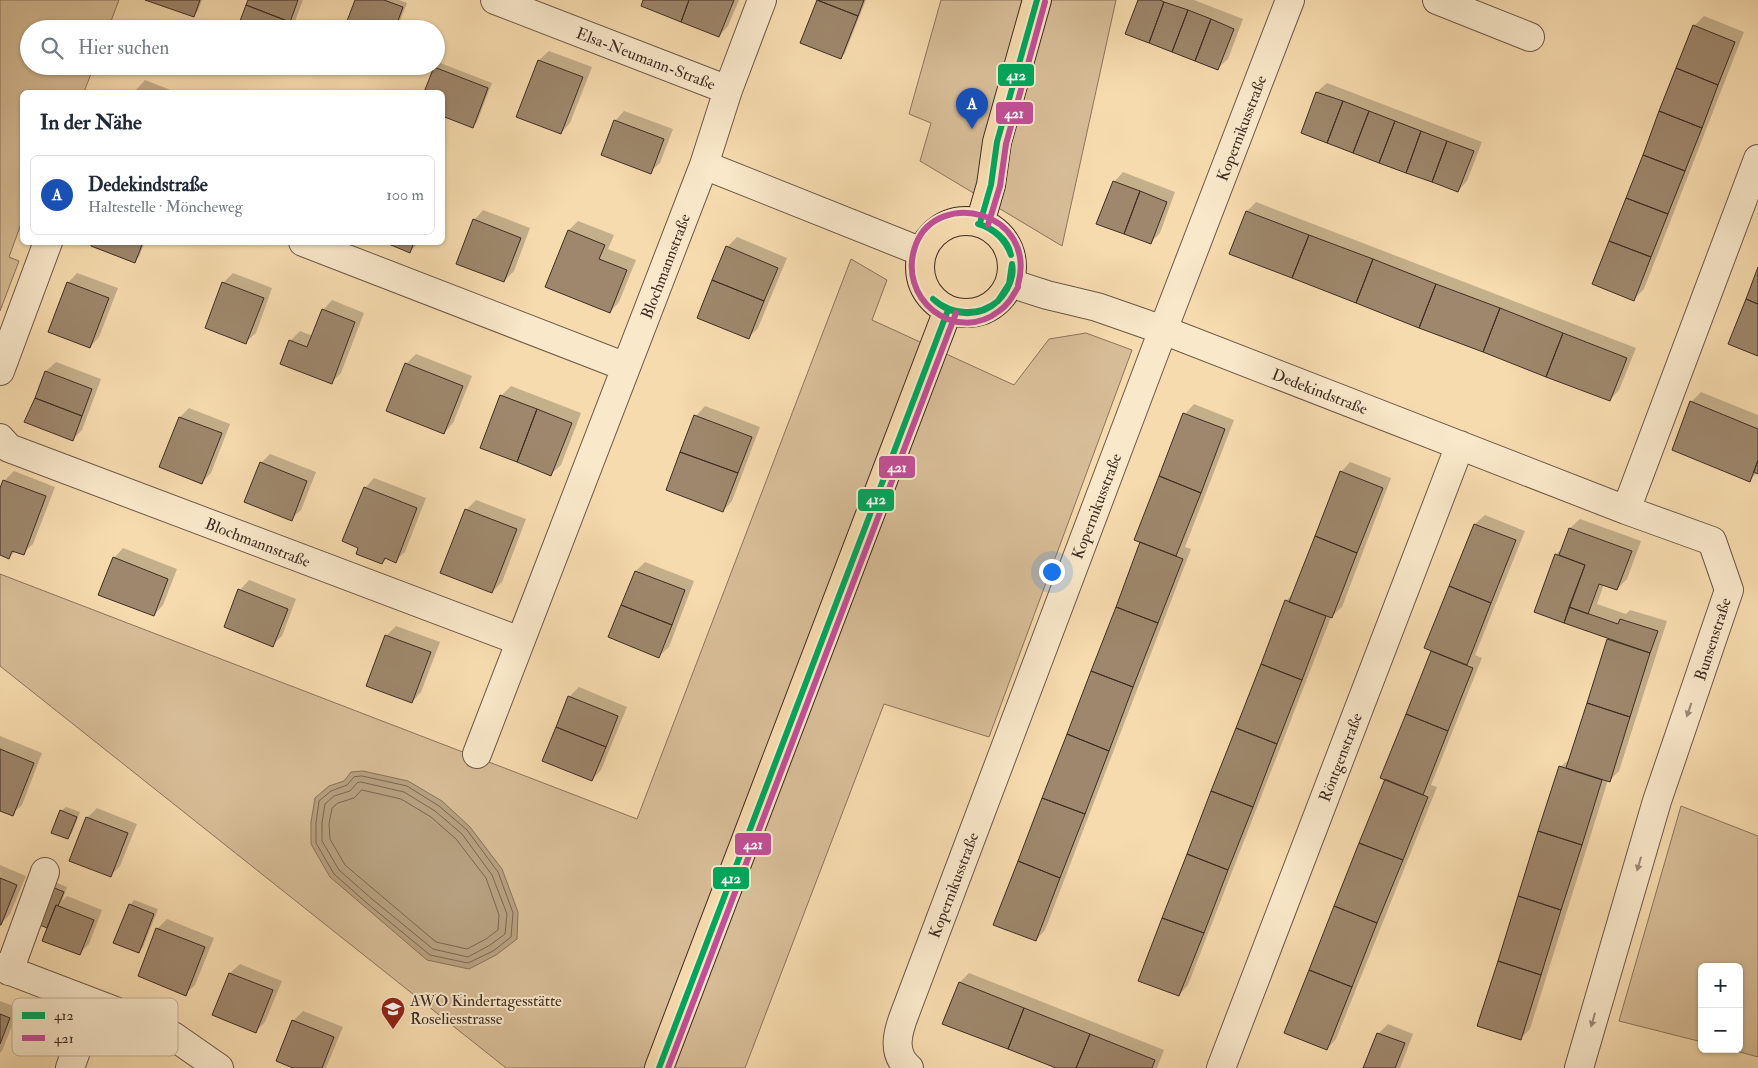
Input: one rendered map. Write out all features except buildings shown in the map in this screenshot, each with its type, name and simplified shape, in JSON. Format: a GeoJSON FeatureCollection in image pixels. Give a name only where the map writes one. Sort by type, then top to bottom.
{"type":"FeatureCollection","features":[{"type":"Feature","properties":{"kind":"main road"},"geometry":{"type":"LineString","coordinates":[[980,223],[991,185],[997,142],[1037,0]]}},
{"type":"Feature","properties":{"kind":"main road"},"geometry":{"type":"LineString","coordinates":[[962,220],[980,223],[993,229],[1004,240],[1011,253],[1013,268],[1010,283],[1000,299],[985,310],[967,314],[948,310],[934,300],[924,286],[919,269],[922,252],[931,236],[945,226],[962,220]]}},
{"type":"Feature","properties":{"kind":"main road"},"geometry":{"type":"LineString","coordinates":[[659,1068],[948,310]]}},
{"type":"Feature","properties":{"kind":"street","name":"Elsa-Neumann-Straße"},"geometry":{"type":"LineString","coordinates":[[495,0],[728,90],[704,165]]}},
{"type":"Feature","properties":{"kind":"street"},"geometry":{"type":"LineString","coordinates":[[728,90],[762,0]]}},
{"type":"Feature","properties":{"kind":"street","name":"Kopernikusstraße"},"geometry":{"type":"LineString","coordinates":[[909,1068],[898,1052],[897,1036],[905,1013],[1290,0]]}},
{"type":"Feature","properties":{"kind":"street"},"geometry":{"type":"LineString","coordinates":[[1437,0],[1530,37]]}},
{"type":"Feature","properties":{"kind":"street"},"geometry":{"type":"LineString","coordinates":[[1626,510],[1758,159]]}},
{"type":"Feature","properties":{"kind":"street"},"geometry":{"type":"LineString","coordinates":[[704,165],[922,252]]}},
{"type":"Feature","properties":{"kind":"street","name":"Blochmannstraße"},"geometry":{"type":"LineString","coordinates":[[477,754],[704,165]]}},
{"type":"Feature","properties":{"kind":"street"},"geometry":{"type":"LineString","coordinates":[[0,370],[47,245]]}},
{"type":"Feature","properties":{"kind":"street"},"geometry":{"type":"LineString","coordinates":[[310,245],[626,367]]}},
{"type":"Feature","properties":{"kind":"street","name":"Dedekindstraße"},"geometry":{"type":"LineString","coordinates":[[1010,283],[1047,295],[1097,307],[1163,330],[1626,510]]}},
{"type":"Feature","properties":{"kind":"street","name":"Blochmannstraße"},"geometry":{"type":"LineString","coordinates":[[0,438],[9,448],[520,641]]}},
{"type":"Feature","properties":{"kind":"street","name":"Röntgenstraße"},"geometry":{"type":"LineString","coordinates":[[1221,1068],[1460,445]]}},
{"type":"Feature","properties":{"kind":"street","name":"Bunsenstraße"},"geometry":{"type":"LineString","coordinates":[[1580,1068],[1657,801],[1729,590],[1712,541],[1626,510]]}},
{"type":"Feature","properties":{"kind":"street"},"geometry":{"type":"LineString","coordinates":[[45,872],[4,969],[81,998]]}},
{"type":"Feature","properties":{"kind":"street"},"geometry":{"type":"LineString","coordinates":[[178,1039],[219,1068]]}},
{"type":"Feature","properties":{"kind":"street"},"geometry":{"type":"LineString","coordinates":[[70,1068],[74,1056]]}},
{"type":"Feature","properties":{"kind":"shaded area"},"geometry":{"type":"Polygon","coordinates":[[[0,0],[119,0],[111,20],[20,20],[20,75],[91,75],[85,90],[20,90],[20,227],[9,257],[19,261],[0,311],[0,0]]]}},
{"type":"Feature","properties":{"kind":"shaded area"},"geometry":{"type":"Polygon","coordinates":[[[941,0],[1116,0],[1062,246],[920,161],[931,123],[909,114],[941,0]]]}},
{"type":"Feature","properties":{"kind":"shaded area"},"geometry":{"type":"Polygon","coordinates":[[[851,259],[887,280],[872,320],[1014,385],[1049,339],[1086,333],[1132,350],[989,737],[884,704],[745,1068],[506,1068],[0,666],[0,574],[637,819],[851,259]]]}},
{"type":"Feature","properties":{"kind":"shaded area"},"geometry":{"type":"Polygon","coordinates":[[[1681,806],[1758,836],[1758,1057],[1743,1053],[1743,963],[1698,963],[1698,1041],[1619,1021],[1681,806]]]}},
{"type":"Feature","properties":{"kind":"water"},"geometry":{"type":"Polygon","coordinates":[[[363,771],[408,781],[442,801],[470,827],[502,869],[518,912],[517,939],[496,955],[469,969],[427,960],[330,877],[311,844],[311,822],[315,798],[329,786],[344,781],[351,772],[363,771]]]}},
{"type":"Feature","properties":{"kind":"transit line","name":"412"},"geometry":{"type":"LineString","coordinates":[[980,223],[991,185],[997,142],[1037,0]]}},
{"type":"Feature","properties":{"kind":"transit line","name":"421"},"geometry":{"type":"LineString","coordinates":[[988,225],[1000,186],[1006,144],[1045,2]]}},
{"type":"Feature","properties":{"kind":"transit line","name":"421"},"geometry":{"type":"LineString","coordinates":[[1018,285],[1020,260],[1014,240],[1000,225],[983,216],[963,213],[944,216],[928,227],[916,244],[912,264],[914,282],[922,298],[934,311],[948,319],[965,323],[982,320],[1005,306],[1018,287]]}},
{"type":"Feature","properties":{"kind":"transit line","name":"412"},"geometry":{"type":"LineString","coordinates":[[978,224],[989,228],[999,235],[1007,244],[1011,255]]}},
{"type":"Feature","properties":{"kind":"transit line","name":"412"},"geometry":{"type":"LineString","coordinates":[[978,224],[998,235],[1006,244],[1011,255]]}},
{"type":"Feature","properties":{"kind":"transit line","name":"412"},"geometry":{"type":"LineString","coordinates":[[998,301],[1009,284],[1012,264]]}},
{"type":"Feature","properties":{"kind":"transit line","name":"412"},"geometry":{"type":"LineString","coordinates":[[998,301],[1010,284],[1012,264]]}},
{"type":"Feature","properties":{"kind":"transit line","name":"412"},"geometry":{"type":"LineString","coordinates":[[933,299],[948,308],[965,312],[982,310],[998,301]]}},
{"type":"Feature","properties":{"kind":"transit line","name":"412"},"geometry":{"type":"LineString","coordinates":[[933,299],[948,309],[965,313],[982,311],[998,301]]}},
{"type":"Feature","properties":{"kind":"transit line","name":"412"},"geometry":{"type":"LineString","coordinates":[[659,1068],[948,310]]}},
{"type":"Feature","properties":{"kind":"transit line","name":"421"},"geometry":{"type":"LineString","coordinates":[[668,1068],[956,313]]}},
{"type":"Feature","properties":{"kind":"place","name":"Dedekindstraße"},"geometry":{"type":"Point","coordinates":[972,129]}},
{"type":"Feature","properties":{"kind":"place","name":"AWO Kindertagesstätte Roseliesstrasse"},"geometry":{"type":"Point","coordinates":[393,1030]}}]}
